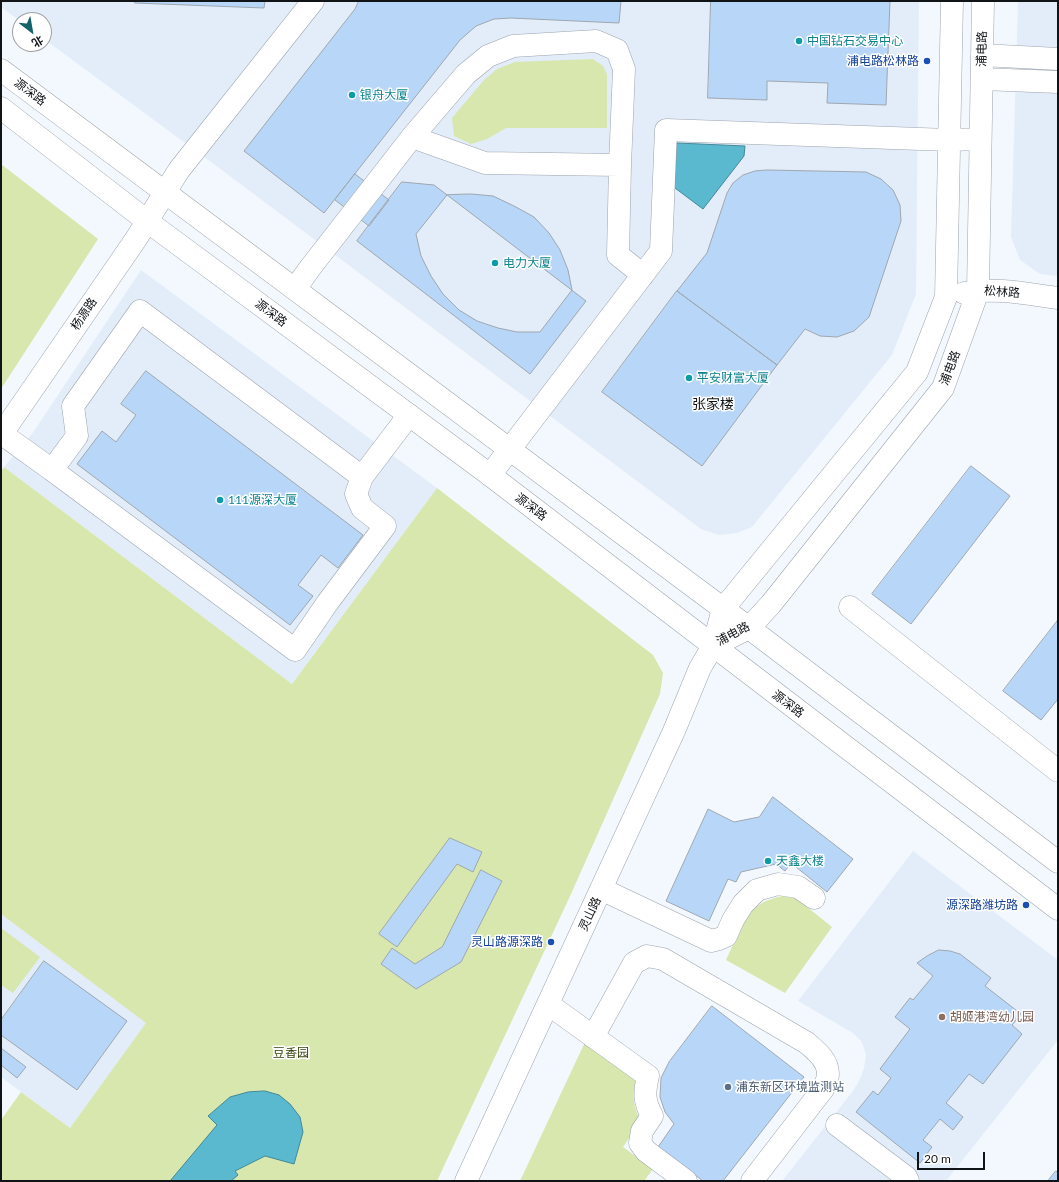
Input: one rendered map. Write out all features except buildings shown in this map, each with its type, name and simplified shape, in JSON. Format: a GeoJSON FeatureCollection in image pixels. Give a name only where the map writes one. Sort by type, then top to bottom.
{"type":"FeatureCollection","features":[{"type":"Feature","properties":{"kind":"main road","name":"杨源路"},"geometry":{"type":"LineString","coordinates":[[2,434],[147,221],[179,170],[313,1]]}},
{"type":"Feature","properties":{"kind":"main road","name":"浦电路"},"geometry":{"type":"LineString","coordinates":[[713,646],[723,609],[917,372],[946,297],[952,1]]}},
{"type":"Feature","properties":{"kind":"main road","name":"浦电路"},"geometry":{"type":"LineString","coordinates":[[713,646],[749,628],[771,604],[943,388],[978,291],[983,1]]}},
{"type":"Feature","properties":{"kind":"main road"},"geometry":{"type":"LineString","coordinates":[[295,289],[412,137],[466,74],[488,56],[513,46],[596,41],[617,50],[624,69],[618,255],[643,275]]}},
{"type":"Feature","properties":{"kind":"main road"},"geometry":{"type":"LineString","coordinates":[[982,55],[1058,59]]}},
{"type":"Feature","properties":{"kind":"main road","name":"源深路"},"geometry":{"type":"LineString","coordinates":[[1,70],[749,628],[1058,862]]}},
{"type":"Feature","properties":{"kind":"main road"},"geometry":{"type":"LineString","coordinates":[[982,79],[1058,82]]}},
{"type":"Feature","properties":{"kind":"main road","name":"源深路"},"geometry":{"type":"LineString","coordinates":[[1,108],[147,221],[490,475],[1058,909]]}},
{"type":"Feature","properties":{"kind":"main road"},"geometry":{"type":"LineString","coordinates":[[490,475],[661,251],[666,130],[949,140],[980,139]]}},
{"type":"Feature","properties":{"kind":"main road"},"geometry":{"type":"LineString","coordinates":[[412,137],[485,163],[620,165]]}},
{"type":"Feature","properties":{"kind":"main road","name":"松林路"},"geometry":{"type":"LineString","coordinates":[[946,297],[978,291],[1020,293],[1058,298]]}},
{"type":"Feature","properties":{"kind":"main road"},"geometry":{"type":"LineString","coordinates":[[52,470],[77,436],[73,406],[140,311],[362,477]]}},
{"type":"Feature","properties":{"kind":"main road"},"geometry":{"type":"LineString","coordinates":[[2,434],[295,650],[328,602],[385,526],[362,508],[356,494],[362,477],[409,415]]}},
{"type":"Feature","properties":{"kind":"main road"},"geometry":{"type":"LineString","coordinates":[[850,607],[1058,771]]}},
{"type":"Feature","properties":{"kind":"main road","name":"灵山路"},"geometry":{"type":"LineString","coordinates":[[466,1181],[674,731],[700,668],[713,646]]}},
{"type":"Feature","properties":{"kind":"main road"},"geometry":{"type":"LineString","coordinates":[[601,889],[711,941],[719,940],[726,936],[733,920],[743,904],[758,890],[778,884],[798,887],[814,898]]}},
{"type":"Feature","properties":{"kind":"main road"},"geometry":{"type":"LineString","coordinates":[[593,1037],[634,964],[647,956],[663,959],[807,1043],[817,1051],[824,1060],[828,1074],[823,1090],[752,1181]]}},
{"type":"Feature","properties":{"kind":"main road"},"geometry":{"type":"LineString","coordinates":[[548,1004],[648,1076],[644,1096],[652,1116],[642,1131],[640,1143],[646,1151],[686,1181]]}},
{"type":"Feature","properties":{"kind":"main road"},"geometry":{"type":"LineString","coordinates":[[837,1125],[906,1177],[908,1181]]}},
{"type":"Feature","properties":{"kind":"shaded area"},"geometry":{"type":"Polygon","coordinates":[[[1,1],[919,1],[916,294],[892,355],[752,527],[737,533],[719,535],[701,529],[52,45],[52,12],[12,12],[12,15],[1,7],[1,1]]]}},
{"type":"Feature","properties":{"kind":"shaded area"},"geometry":{"type":"Polygon","coordinates":[[[1018,1],[1058,1],[1058,276],[1040,274],[1020,260],[1011,237],[1018,1]]]}},
{"type":"Feature","properties":{"kind":"shaded area"},"geometry":{"type":"Polygon","coordinates":[[[141,270],[437,488],[292,684],[4,467],[32,434],[141,270]]]}},
{"type":"Feature","properties":{"kind":"shaded area","name":"胡姬港湾幼儿园"},"geometry":{"type":"Polygon","coordinates":[[[913,851],[1058,960],[1058,1040],[946,1181],[782,1181],[853,1091],[864,1068],[866,1055],[862,1042],[853,1033],[798,1001],[913,851]]]}},
{"type":"Feature","properties":{"kind":"shaded area"},"geometry":{"type":"Polygon","coordinates":[[[1,914],[147,1023],[70,1128],[1,1077],[1,914]]]}},
{"type":"Feature","properties":{"kind":"green space"},"geometry":{"type":"Polygon","coordinates":[[[593,59],[603,66],[607,74],[607,128],[506,128],[487,139],[471,144],[454,136],[452,118],[484,80],[497,69],[515,62],[593,59]]]}},
{"type":"Feature","properties":{"kind":"green space"},"geometry":{"type":"Polygon","coordinates":[[[1,164],[98,239],[1,389],[1,164]]]}},
{"type":"Feature","properties":{"kind":"green space","name":"豆香园"},"geometry":{"type":"Polygon","coordinates":[[[4,467],[292,684],[437,488],[653,655],[663,673],[660,694],[571,894],[437,1181],[1,1181],[1,1120],[21,1092],[70,1128],[146,1023],[1,914],[1,471],[4,467]]]}},
{"type":"Feature","properties":{"kind":"green space"},"geometry":{"type":"Polygon","coordinates":[[[782,896],[796,898],[832,927],[785,993],[726,960],[744,922],[753,909],[764,902],[782,896]]]}},
{"type":"Feature","properties":{"kind":"green space"},"geometry":{"type":"Polygon","coordinates":[[[1,928],[40,957],[13,993],[1,985],[1,928]]]}},
{"type":"Feature","properties":{"kind":"green space"},"geometry":{"type":"Polygon","coordinates":[[[585,1042],[636,1080],[634,1101],[636,1111],[641,1121],[623,1147],[653,1169],[644,1181],[520,1181],[585,1042]]]}},
{"type":"Feature","properties":{"kind":"water"},"geometry":{"type":"Polygon","coordinates":[[[677,143],[745,146],[744,156],[703,209],[675,188],[677,143]]]}},
{"type":"Feature","properties":{"kind":"water"},"geometry":{"type":"Polygon","coordinates":[[[265,1091],[279,1095],[290,1104],[300,1117],[303,1132],[294,1164],[265,1156],[235,1171],[238,1175],[231,1181],[170,1181],[217,1125],[208,1116],[230,1097],[248,1092],[265,1091]]]}},
{"type":"Feature","properties":{"kind":"place","name":"中国钻石交易中心"},"geometry":{"type":"Point","coordinates":[799,41]}},
{"type":"Feature","properties":{"kind":"place","name":"浦电路松林路"},"geometry":{"type":"Point","coordinates":[927,61]}},
{"type":"Feature","properties":{"kind":"place","name":"银舟大厦"},"geometry":{"type":"Point","coordinates":[352,95]}},
{"type":"Feature","properties":{"kind":"place","name":"电力大厦"},"geometry":{"type":"Point","coordinates":[495,263]}},
{"type":"Feature","properties":{"kind":"place","name":"平安财富大厦"},"geometry":{"type":"Point","coordinates":[689,378]}},
{"type":"Feature","properties":{"kind":"place","name":"111源深大厦"},"geometry":{"type":"Point","coordinates":[220,500]}},
{"type":"Feature","properties":{"kind":"place","name":"天鑫大楼"},"geometry":{"type":"Point","coordinates":[768,861]}},
{"type":"Feature","properties":{"kind":"place","name":"源深路潍坊路"},"geometry":{"type":"Point","coordinates":[1026,905]}},
{"type":"Feature","properties":{"kind":"place","name":"灵山路源深路"},"geometry":{"type":"Point","coordinates":[551,942]}},
{"type":"Feature","properties":{"kind":"place","name":"胡姬港湾幼儿园"},"geometry":{"type":"Point","coordinates":[942,1017]}},
{"type":"Feature","properties":{"kind":"place","name":"浦东新区环境监测站"},"geometry":{"type":"Point","coordinates":[728,1087]}},
{"type":"Feature","properties":{"kind":"district","name":"张家楼"},"geometry":{"type":"Point","coordinates":[713,404]}}]}
